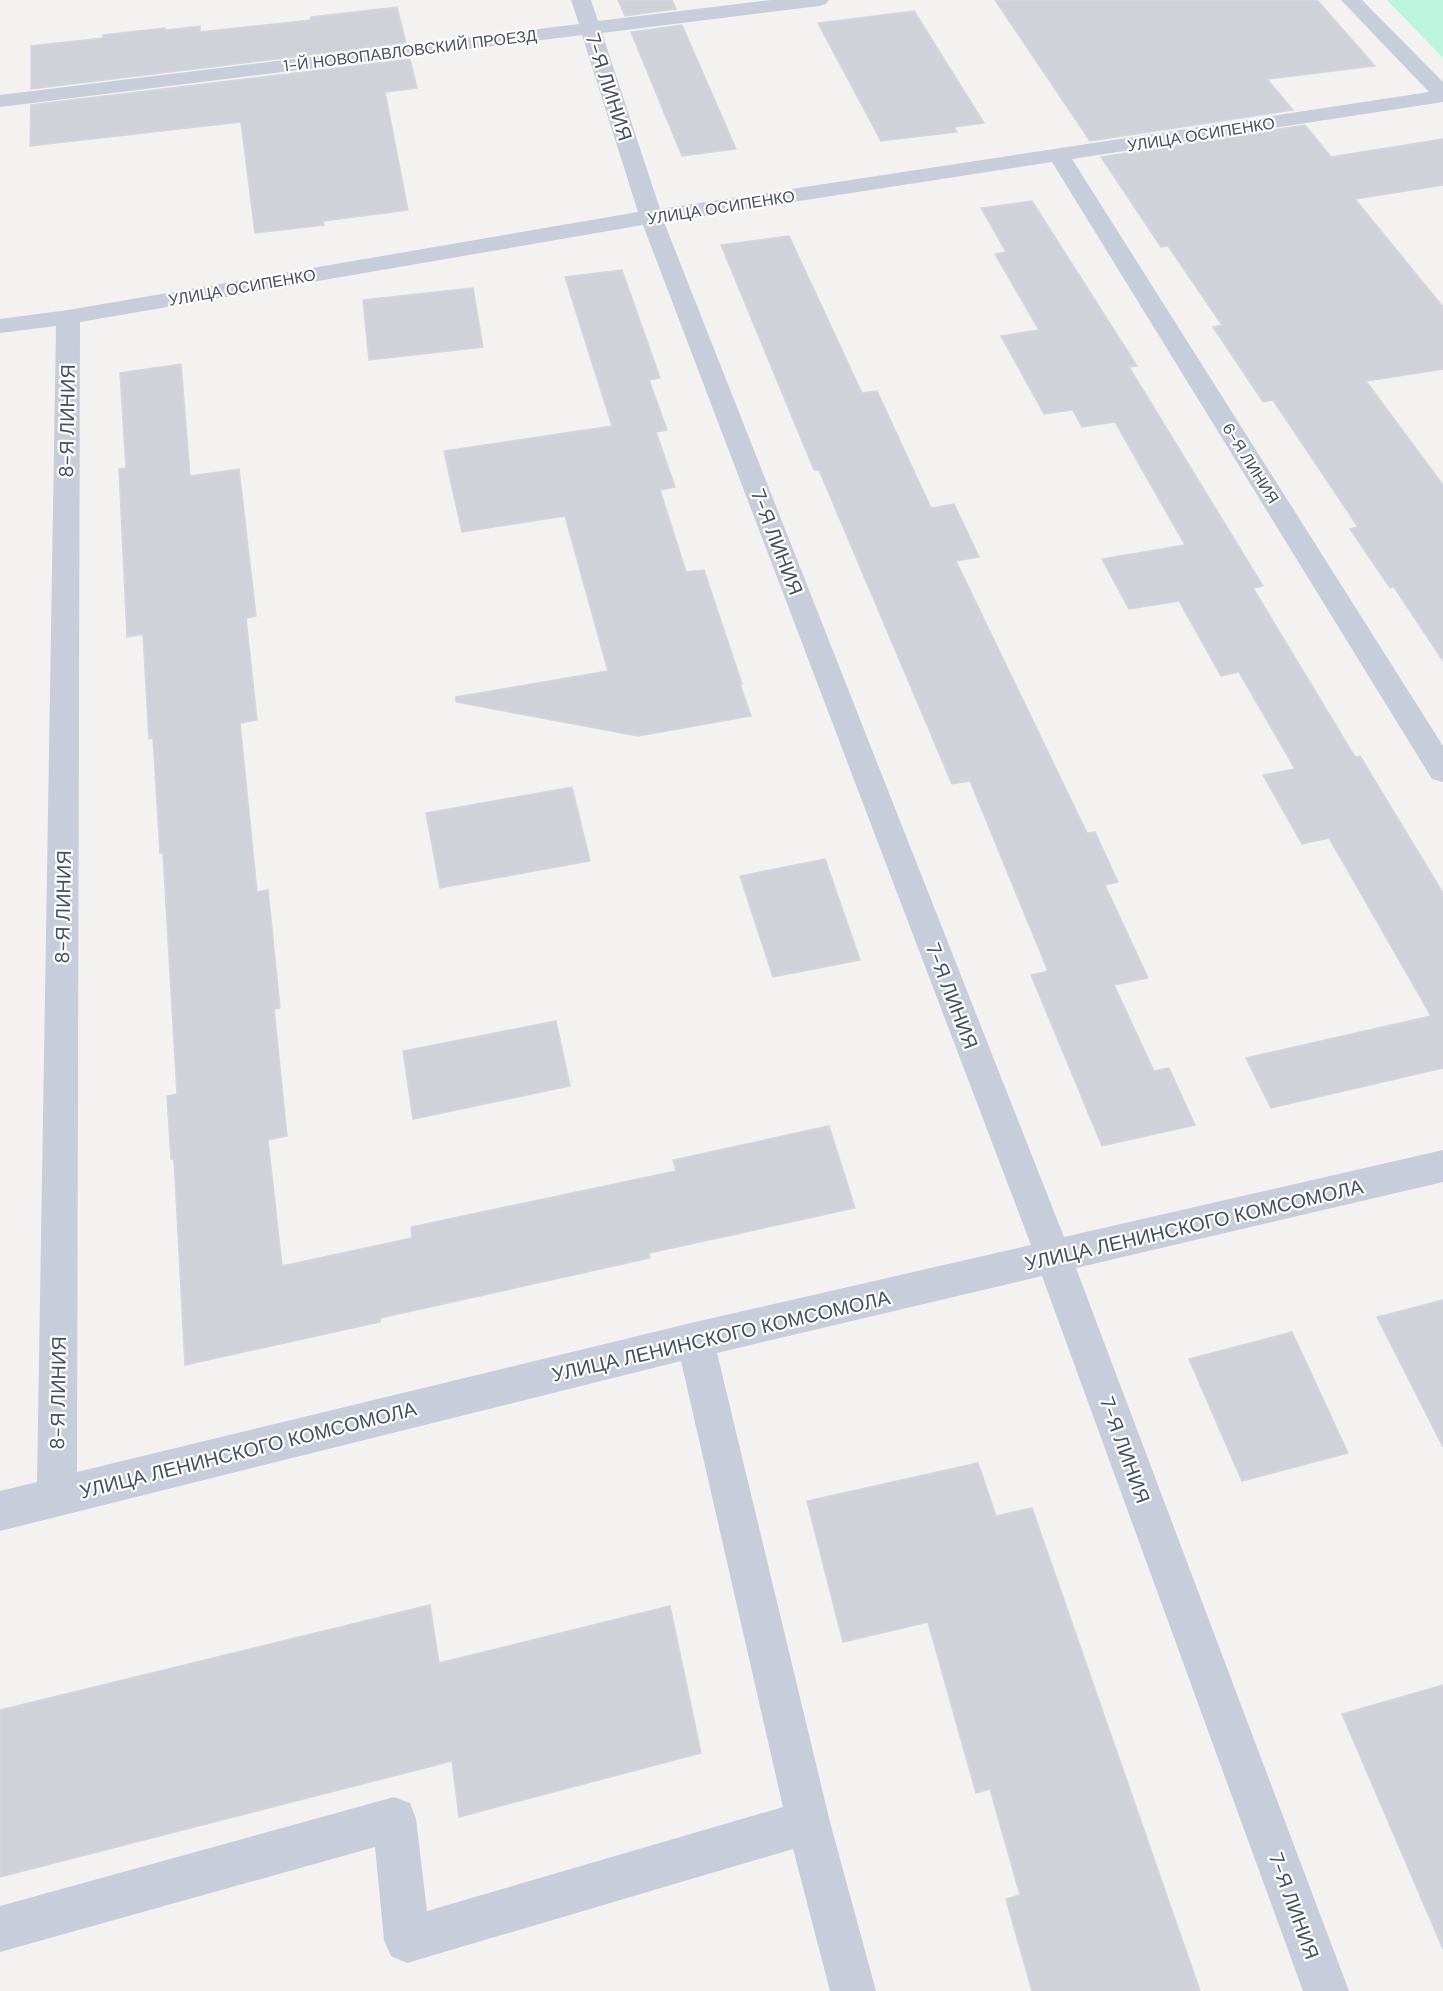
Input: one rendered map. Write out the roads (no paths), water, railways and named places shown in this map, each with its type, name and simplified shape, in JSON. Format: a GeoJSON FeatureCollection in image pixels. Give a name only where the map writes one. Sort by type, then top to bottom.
{"type":"FeatureCollection","features":[{"type":"Feature","properties":{"kind":"street","name":"1-Й НОВОПАВЛОВСКИЙ ПРОЕЗД"},"geometry":{"type":"LineString","coordinates":[[0,101],[585,14],[819,0]]}},
{"type":"Feature","properties":{"kind":"street"},"geometry":{"type":"LineString","coordinates":[[1351,0],[1443,95]]}},
{"type":"Feature","properties":{"kind":"street","name":"7-Я ЛИНИЯ"},"geometry":{"type":"LineString","coordinates":[[585,14],[651,217],[1054,1258],[1326,1991]]}},
{"type":"Feature","properties":{"kind":"street","name":"УЛИЦА ОСИПЕНКО"},"geometry":{"type":"LineString","coordinates":[[0,326],[68,317],[651,217],[1059,156],[1443,95]]}},
{"type":"Feature","properties":{"kind":"street","name":"6-Я ЛИНИЯ"},"geometry":{"type":"LineString","coordinates":[[1059,156],[1443,771]]}},
{"type":"Feature","properties":{"kind":"street","name":"8-Я ЛИНИЯ"},"geometry":{"type":"LineString","coordinates":[[57,1497],[68,317]]}},
{"type":"Feature","properties":{"kind":"street","name":"УЛИЦА ЛЕНИНСКОГО КОМСОМОЛА"},"geometry":{"type":"LineString","coordinates":[[0,1511],[695,1340],[1443,1166]]}},
{"type":"Feature","properties":{"kind":"street"},"geometry":{"type":"LineString","coordinates":[[695,1340],[808,1822],[853,1991]]}},
{"type":"Feature","properties":{"kind":"street"},"geometry":{"type":"LineString","coordinates":[[0,1929],[394,1820],[407,1940],[808,1822]]}}]}
